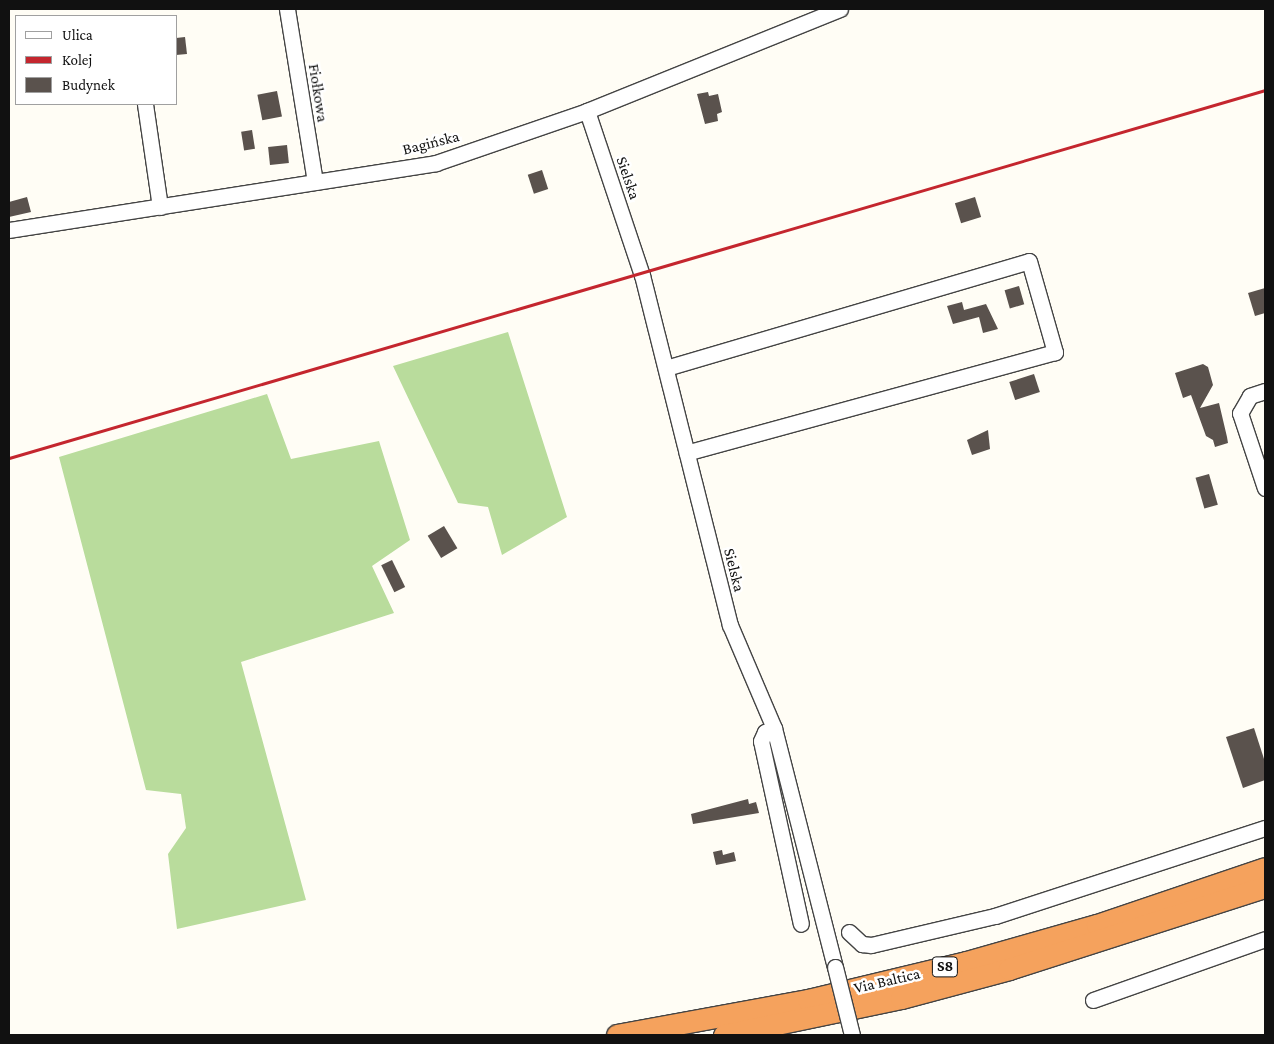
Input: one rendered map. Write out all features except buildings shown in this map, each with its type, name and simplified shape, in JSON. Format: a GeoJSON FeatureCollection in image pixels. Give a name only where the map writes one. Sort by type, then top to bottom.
{"type":"FeatureCollection","features":[{"type":"Feature","properties":{"kind":"highway","name":"Via Baltica"},"geometry":{"type":"LineString","coordinates":[[616,1035],[798,1002],[947,966],[1097,925],[1265,868]]}},
{"type":"Feature","properties":{"kind":"highway","name":"Via Baltica"},"geometry":{"type":"LineString","coordinates":[[724,1035],[901,998],[1009,969],[1265,887]]}},
{"type":"Feature","properties":{"kind":"street","name":"Fiołkowa"},"geometry":{"type":"LineString","coordinates":[[287,9],[315,182]]}},
{"type":"Feature","properties":{"kind":"street","name":"Bagińska"},"geometry":{"type":"LineString","coordinates":[[9,230],[436,163],[587,111],[840,9]]}},
{"type":"Feature","properties":{"kind":"street"},"geometry":{"type":"LineString","coordinates":[[145,105],[160,207]]}},
{"type":"Feature","properties":{"kind":"street","name":"Sielska"},"geometry":{"type":"LineString","coordinates":[[587,111],[642,275],[730,625],[774,728],[852,1035]]}},
{"type":"Feature","properties":{"kind":"street"},"geometry":{"type":"LineString","coordinates":[[666,368],[1029,261],[1055,352],[687,452]]}},
{"type":"Feature","properties":{"kind":"street"},"geometry":{"type":"LineString","coordinates":[[1265,391],[1250,396],[1240,413],[1265,488]]}},
{"type":"Feature","properties":{"kind":"street"},"geometry":{"type":"LineString","coordinates":[[774,728],[766,732],[761,741],[801,924]]}},
{"type":"Feature","properties":{"kind":"street"},"geometry":{"type":"LineString","coordinates":[[850,932],[862,944],[871,945],[995,916],[1265,828]]}},
{"type":"Feature","properties":{"kind":"street"},"geometry":{"type":"LineString","coordinates":[[1092,1000],[1265,939]]}},
{"type":"Feature","properties":{"kind":"green space"},"geometry":{"type":"Polygon","coordinates":[[[508,332],[567,517],[502,555],[488,507],[458,503],[393,366],[508,332]]]}},
{"type":"Feature","properties":{"kind":"green space"},"geometry":{"type":"Polygon","coordinates":[[[267,394],[291,459],[379,441],[410,540],[372,566],[394,613],[241,662],[306,900],[177,929],[168,854],[186,828],[181,794],[146,790],[59,457],[267,394]]]}},
{"type":"Feature","properties":{"kind":"railway"},"geometry":{"type":"LineString","coordinates":[[9,458],[1265,90]]}}]}
